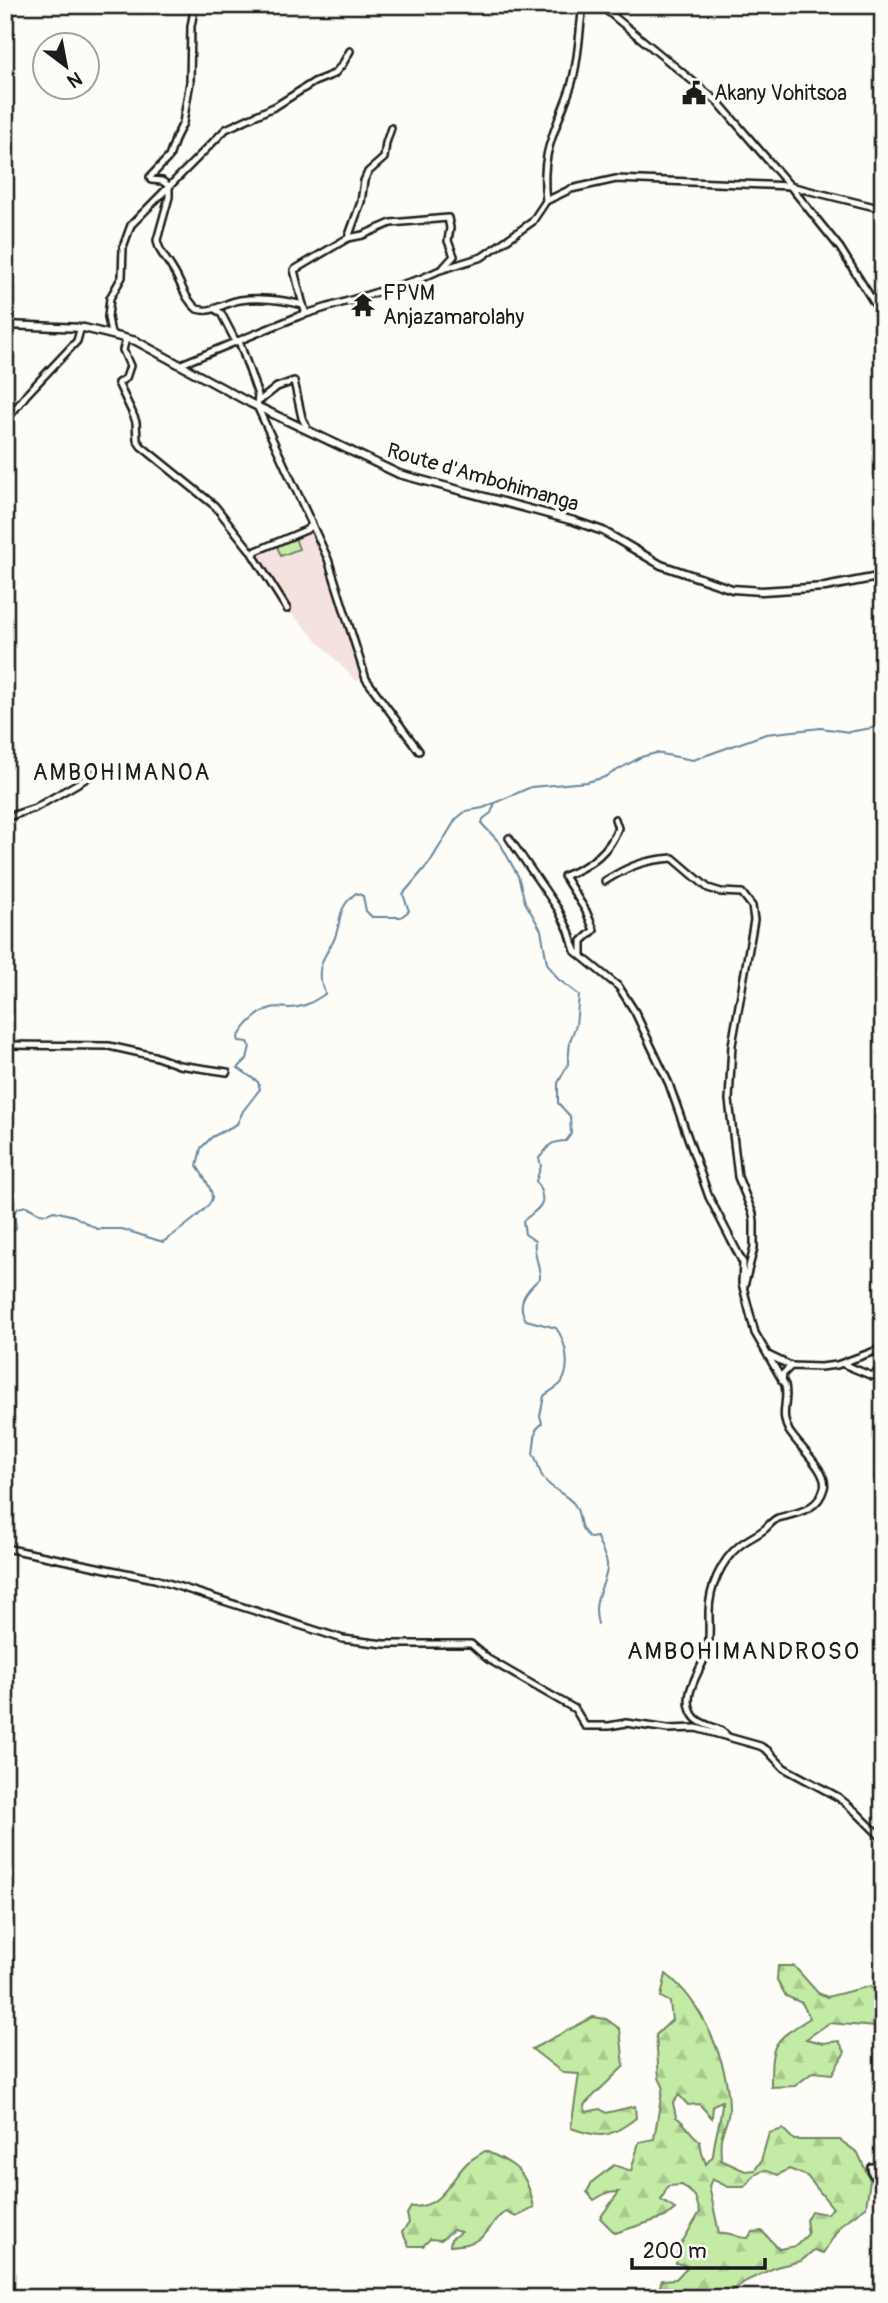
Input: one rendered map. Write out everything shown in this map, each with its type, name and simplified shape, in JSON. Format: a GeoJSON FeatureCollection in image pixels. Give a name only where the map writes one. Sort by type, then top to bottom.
{"type":"FeatureCollection","features":[{"type":"Feature","properties":{"kind":"street"},"geometry":{"type":"LineString","coordinates":[[169,186],[162,181],[150,180],[150,177],[169,158],[183,123],[190,79],[195,5]]}},
{"type":"Feature","properties":{"kind":"street"},"geometry":{"type":"LineString","coordinates":[[546,201],[545,164],[552,133],[571,86],[583,5]]}},
{"type":"Feature","properties":{"kind":"street"},"geometry":{"type":"LineString","coordinates":[[600,5],[718,102],[840,248],[883,317]]}},
{"type":"Feature","properties":{"kind":"street"},"geometry":{"type":"LineString","coordinates":[[111,334],[108,317],[110,298],[122,277],[123,247],[127,232],[226,130],[292,97],[314,82],[334,74],[350,51]]}},
{"type":"Feature","properties":{"kind":"street"},"geometry":{"type":"LineString","coordinates":[[348,238],[361,202],[364,181],[368,172],[384,158],[391,128]]}},
{"type":"Feature","properties":{"kind":"street"},"geometry":{"type":"LineString","coordinates":[[179,365],[306,314],[482,257],[532,222],[546,201],[571,189],[616,179],[662,183],[790,186],[883,209]]}},
{"type":"Feature","properties":{"kind":"street"},"geometry":{"type":"LineString","coordinates":[[169,186],[169,197],[156,240],[187,299],[193,305],[200,311],[215,309],[228,302],[252,299],[274,299],[303,305]]}},
{"type":"Feature","properties":{"kind":"street"},"geometry":{"type":"LineString","coordinates":[[306,314],[294,270],[348,238],[363,235],[391,223],[447,218],[450,228],[448,241],[454,256],[440,270]]}},
{"type":"Feature","properties":{"kind":"street"},"geometry":{"type":"LineString","coordinates":[[215,309],[221,313],[235,340],[239,341],[258,395],[258,404],[328,559],[366,679],[419,751]]}},
{"type":"Feature","properties":{"kind":"street","name":"Route d'Ambohimanga"},"geometry":{"type":"LineString","coordinates":[[5,325],[84,328],[136,341],[399,474],[603,531],[661,565],[732,589],[762,591],[825,587],[883,576]]}},
{"type":"Feature","properties":{"kind":"street"},"geometry":{"type":"LineString","coordinates":[[5,422],[27,394],[77,341],[80,330],[84,328]]}},
{"type":"Feature","properties":{"kind":"street"},"geometry":{"type":"LineString","coordinates":[[127,339],[123,349],[130,366],[126,378],[118,383],[136,422],[137,440],[215,506],[254,556],[287,609]]}},
{"type":"Feature","properties":{"kind":"street"},"geometry":{"type":"LineString","coordinates":[[258,404],[276,387],[293,382],[306,426]]}},
{"type":"Feature","properties":{"kind":"street"},"geometry":{"type":"LineString","coordinates":[[254,556],[256,551],[312,525]]}},
{"type":"Feature","properties":{"kind":"street"},"geometry":{"type":"LineString","coordinates":[[5,818],[35,808],[99,771],[116,773]]}},
{"type":"Feature","properties":{"kind":"street"},"geometry":{"type":"LineString","coordinates":[[582,956],[582,941],[594,930],[586,911],[564,877],[585,869],[610,845],[618,828],[615,819]]}},
{"type":"Feature","properties":{"kind":"street"},"geometry":{"type":"LineString","coordinates":[[509,838],[558,909],[575,951],[619,987],[635,1012],[669,1084],[709,1197],[743,1263],[743,1289],[755,1333],[787,1392],[783,1412],[789,1432],[824,1477],[824,1491],[810,1508],[772,1522],[740,1545],[717,1575],[709,1608],[708,1649],[693,1682],[690,1706],[699,1721],[724,1731],[728,1737]]}},
{"type":"Feature","properties":{"kind":"street"},"geometry":{"type":"LineString","coordinates":[[605,881],[629,866],[673,858],[708,888],[742,893],[752,906],[754,920],[732,1045],[729,1100],[738,1177],[754,1221],[754,1248],[743,1289]]}},
{"type":"Feature","properties":{"kind":"street"},"geometry":{"type":"LineString","coordinates":[[5,1045],[109,1046],[154,1056],[179,1065],[227,1072]]}},
{"type":"Feature","properties":{"kind":"street"},"geometry":{"type":"LineString","coordinates":[[768,1355],[791,1366],[820,1367],[842,1363],[883,1348]]}},
{"type":"Feature","properties":{"kind":"street"},"geometry":{"type":"LineString","coordinates":[[842,1363],[872,1376],[883,1367]]}},
{"type":"Feature","properties":{"kind":"street"},"geometry":{"type":"LineString","coordinates":[[782,1381],[783,1374],[791,1366]]}},
{"type":"Feature","properties":{"kind":"street"},"geometry":{"type":"LineString","coordinates":[[5,1548],[155,1579],[332,1636],[384,1644],[471,1644],[488,1660],[575,1709],[585,1727],[633,1724],[668,1729],[696,1728],[767,1750],[784,1768],[838,1797],[883,1839]]}},
{"type":"Feature","properties":{"kind":"street"},"geometry":{"type":"LineString","coordinates":[[883,2167],[871,2167],[872,2173],[883,2188]]}},
{"type":"Feature","properties":{"kind":"shaded area"},"geometry":{"type":"Polygon","coordinates":[[[312,528],[326,558],[364,678],[356,681],[288,610],[256,555],[312,528]]]}},
{"type":"Feature","properties":{"kind":"green space"},"geometry":{"type":"Polygon","coordinates":[[[295,538],[299,549],[281,556],[277,546],[295,538]]]}},
{"type":"Feature","properties":{"kind":"green space"},"geometry":{"type":"Polygon","coordinates":[[[778,1966],[794,1966],[818,1993],[827,1997],[870,1986],[883,1993],[883,2032],[876,2027],[829,2023],[806,2039],[823,2043],[839,2041],[845,2052],[832,2074],[813,2072],[795,2086],[771,2087],[773,2052],[776,2045],[810,2018],[802,2003],[786,1996],[777,1980],[778,1966]]]}},
{"type":"Feature","properties":{"kind":"green space"},"geometry":{"type":"Polygon","coordinates":[[[666,1974],[691,2000],[718,2052],[724,2071],[729,2107],[721,2139],[721,2160],[745,2171],[755,2170],[761,2161],[769,2133],[783,2129],[794,2140],[840,2140],[858,2153],[870,2180],[866,2207],[842,2224],[823,2253],[814,2250],[801,2261],[776,2267],[746,2281],[721,2298],[656,2298],[662,2280],[676,2279],[688,2266],[676,2263],[678,2249],[700,2212],[695,2196],[682,2185],[668,2186],[661,2200],[675,2209],[665,2217],[615,2233],[600,2218],[619,2192],[606,2193],[594,2200],[587,2192],[592,2182],[614,2165],[631,2171],[639,2142],[654,2139],[663,2086],[659,2078],[656,2035],[672,2020],[670,2002],[661,1997],[666,1974]],[[679,2095],[673,2103],[676,2117],[700,2141],[706,2164],[713,2156],[722,2101],[713,2105],[712,2118],[699,2104],[688,2105],[679,2095]],[[789,2169],[778,2175],[764,2170],[744,2187],[728,2187],[712,2179],[709,2186],[719,2233],[748,2238],[752,2232],[762,2231],[779,2249],[796,2246],[808,2234],[806,2220],[811,2211],[826,2214],[833,2208],[807,2176],[789,2169]]]}},
{"type":"Feature","properties":{"kind":"green space"},"geometry":{"type":"Polygon","coordinates":[[[593,2017],[606,2019],[620,2029],[624,2066],[584,2105],[586,2112],[600,2109],[606,2113],[635,2106],[636,2118],[619,2130],[605,2135],[571,2128],[579,2074],[563,2073],[532,2049],[593,2017]]]}},
{"type":"Feature","properties":{"kind":"green space"},"geometry":{"type":"Polygon","coordinates":[[[485,2151],[519,2171],[528,2186],[534,2208],[516,2217],[506,2212],[480,2239],[463,2245],[450,2246],[451,2239],[461,2232],[453,2230],[441,2240],[430,2239],[423,2246],[409,2246],[402,2232],[409,2223],[407,2214],[411,2207],[437,2199],[466,2164],[485,2151]]]}},
{"type":"Feature","properties":{"kind":"waterway"},"geometry":{"type":"LineString","coordinates":[[5,1238],[16,1228],[14,1213],[18,1208],[26,1206],[39,1213],[54,1211],[74,1216],[97,1229],[122,1229],[163,1242],[200,1214],[212,1197],[209,1185],[197,1166],[201,1148],[212,1137],[237,1124],[243,1111],[260,1089],[258,1082],[238,1068],[247,1059],[250,1046],[248,1042],[239,1041],[241,1033],[252,1020],[266,1010],[303,1006],[325,994],[320,968],[349,899],[356,893],[363,896],[366,911],[372,917],[401,917],[409,911],[403,894],[430,862],[456,819],[466,811],[483,808],[531,787],[587,782],[605,777],[641,757],[656,753],[693,760],[766,734],[821,728],[849,732],[883,726]]}},
{"type":"Feature","properties":{"kind":"waterway"},"geometry":{"type":"LineString","coordinates":[[495,803],[482,824],[500,843],[518,876],[525,902],[541,930],[547,963],[558,979],[579,995],[568,1064],[558,1083],[558,1103],[570,1116],[571,1134],[566,1141],[550,1145],[539,1158],[541,1166],[536,1181],[542,1196],[541,1205],[523,1221],[525,1234],[535,1241],[540,1278],[527,1292],[522,1308],[526,1320],[556,1328],[565,1347],[565,1376],[560,1384],[544,1396],[540,1416],[542,1423],[536,1430],[533,1454],[544,1479],[574,1504],[582,1529],[590,1538],[597,1537],[605,1557],[607,1571],[596,1605],[598,1624]]}},
{"type":"Feature","properties":{"kind":"place","name":"Akany Vohitsoa"},"geometry":{"type":"Point","coordinates":[694,93]}},
{"type":"Feature","properties":{"kind":"place","name":"FPVM Anjazamarolahy"},"geometry":{"type":"Point","coordinates":[363,305]}},
{"type":"Feature","properties":{"kind":"district","name":"AMBOHIMANOA"},"geometry":{"type":"Point","coordinates":[122,772]}},
{"type":"Feature","properties":{"kind":"district","name":"AMBOHIMANDROSO"},"geometry":{"type":"Point","coordinates":[744,1651]}}]}
